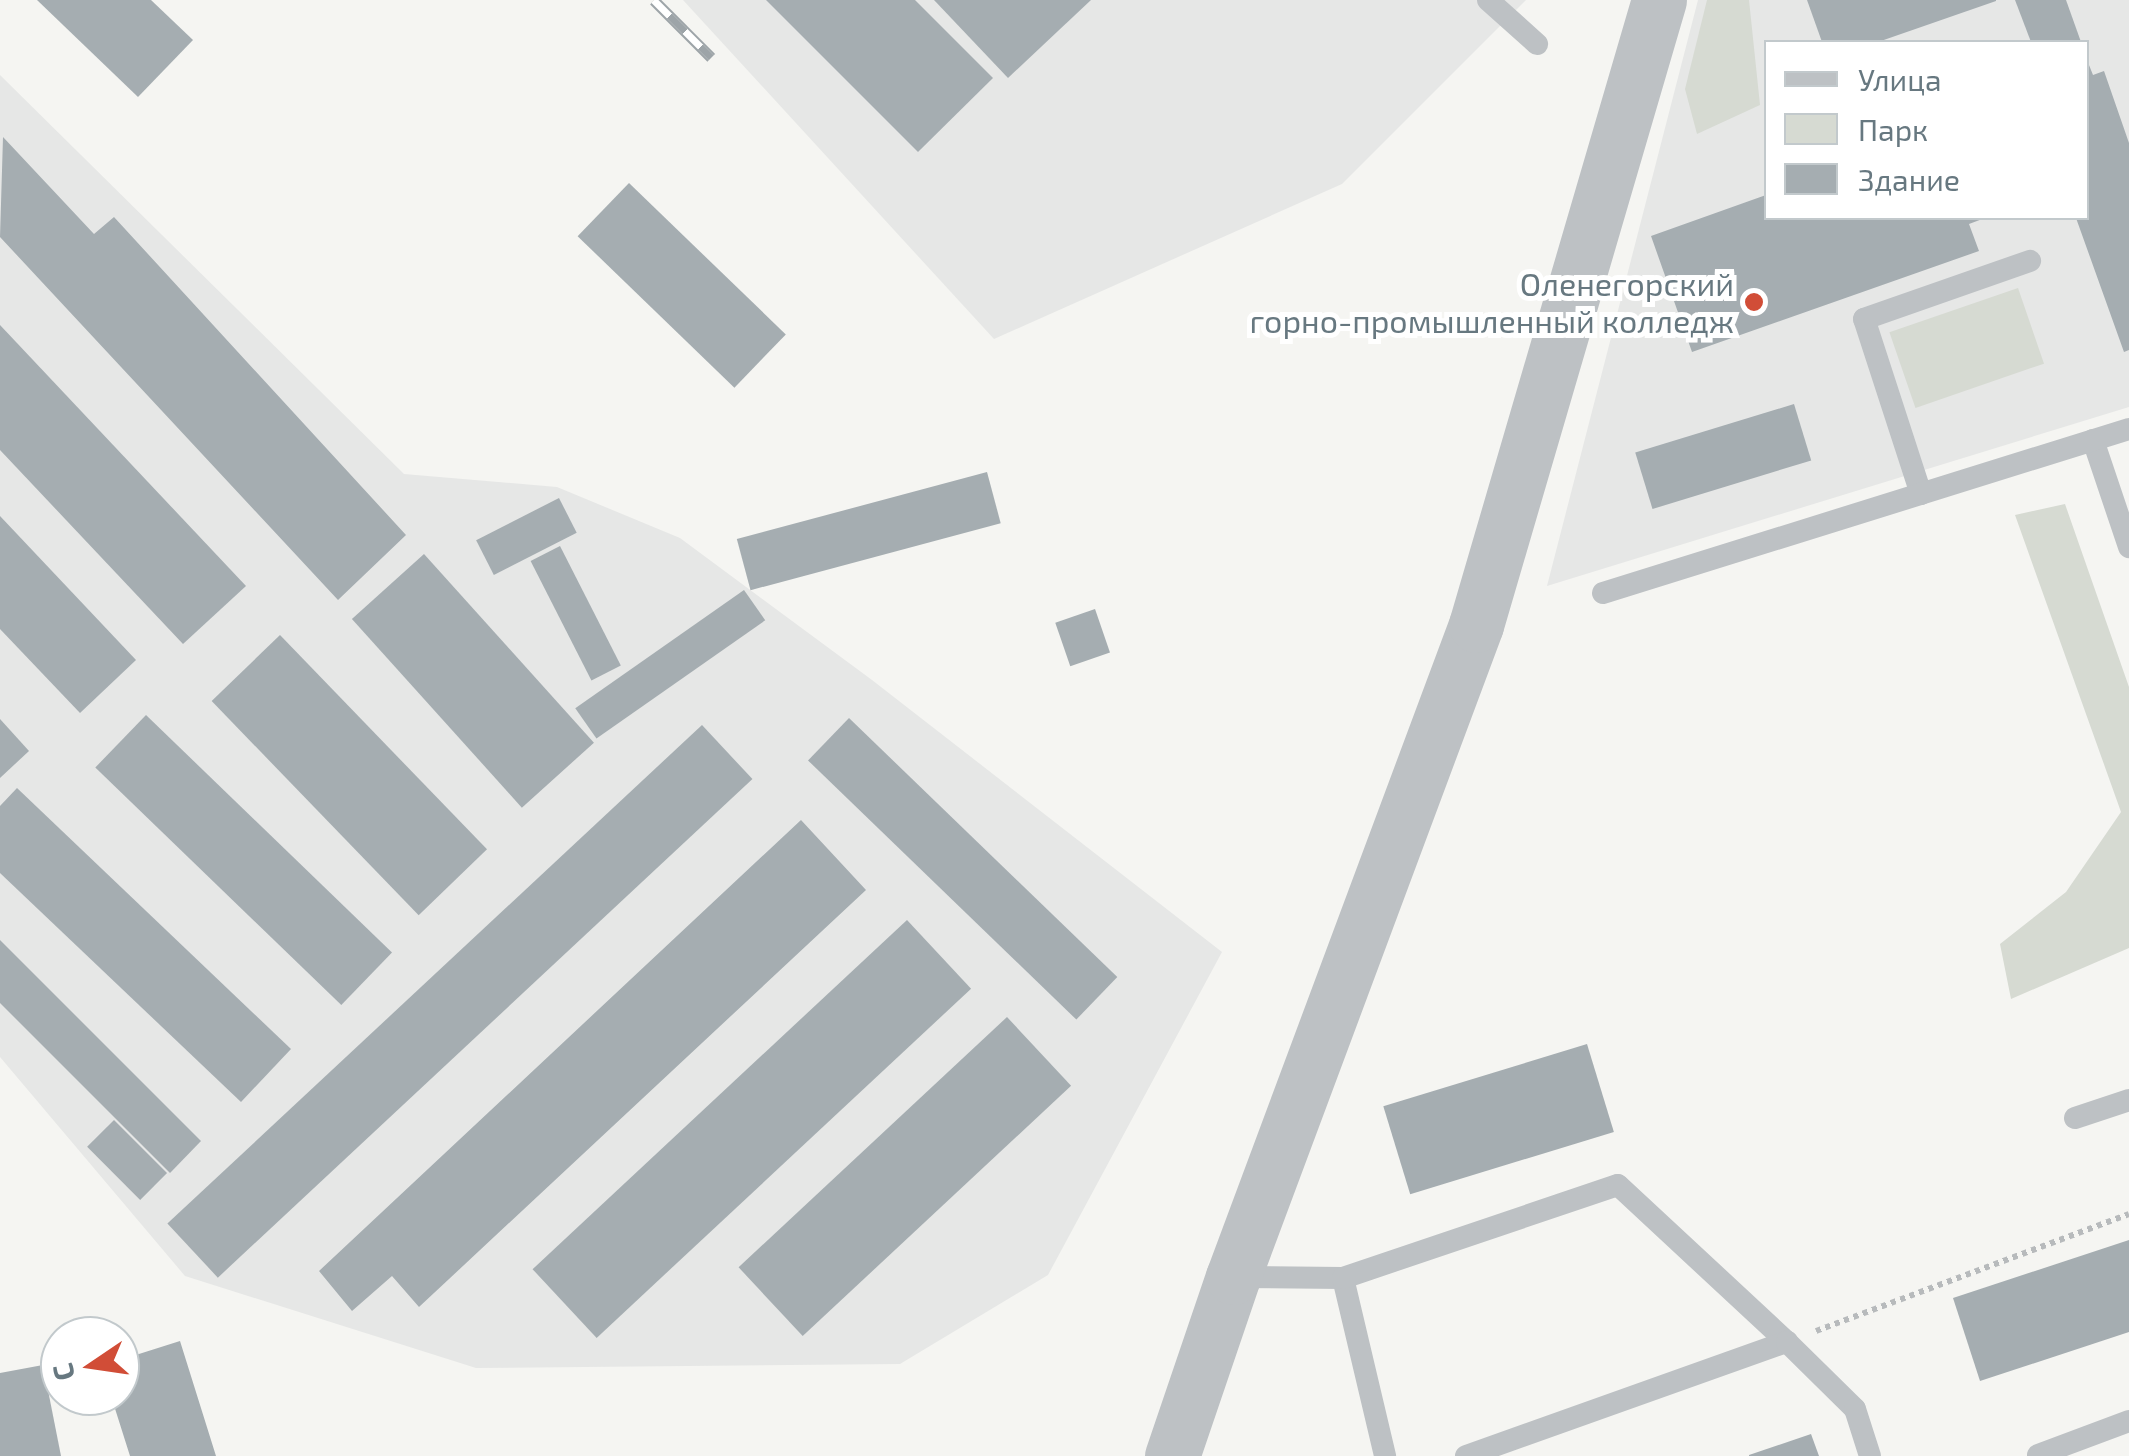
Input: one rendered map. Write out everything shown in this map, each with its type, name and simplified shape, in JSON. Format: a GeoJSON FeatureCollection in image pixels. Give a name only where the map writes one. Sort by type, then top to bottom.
{"type":"FeatureCollection","features":[{"type":"Feature","properties":{"kind":"street"},"geometry":{"type":"LineString","coordinates":[[1172,1456],[1233,1278],[1476,625],[1660,0]]}},
{"type":"Feature","properties":{"kind":"lane"},"geometry":{"type":"LineString","coordinates":[[1488,0],[1537,44]]}},
{"type":"Feature","properties":{"kind":"lane"},"geometry":{"type":"LineString","coordinates":[[1921,494],[1864,320],[2030,261]]}},
{"type":"Feature","properties":{"kind":"lane"},"geometry":{"type":"LineString","coordinates":[[1603,593],[2129,429]]}},
{"type":"Feature","properties":{"kind":"lane"},"geometry":{"type":"LineString","coordinates":[[2093,440],[2129,548]]}},
{"type":"Feature","properties":{"kind":"lane"},"geometry":{"type":"LineString","coordinates":[[2075,1118],[2129,1100]]}},
{"type":"Feature","properties":{"kind":"lane"},"geometry":{"type":"LineString","coordinates":[[1233,1278],[1343,1278],[1618,1185],[1855,1409],[1870,1456]]}},
{"type":"Feature","properties":{"kind":"lane"},"geometry":{"type":"LineString","coordinates":[[1343,1278],[1386,1456]]}},
{"type":"Feature","properties":{"kind":"lane"},"geometry":{"type":"LineString","coordinates":[[1466,1456],[1787,1342]]}},
{"type":"Feature","properties":{"kind":"lane"},"geometry":{"type":"LineString","coordinates":[[2038,1456],[2129,1421]]}},
{"type":"Feature","properties":{"kind":"path"},"geometry":{"type":"LineString","coordinates":[[1787,1342],[2129,1214]]}},
{"type":"Feature","properties":{"kind":"shaded area"},"geometry":{"type":"Polygon","coordinates":[[[683,0],[1526,0],[1342,184],[994,339],[683,0]]]}},
{"type":"Feature","properties":{"kind":"shaded area"},"geometry":{"type":"Polygon","coordinates":[[[1698,0],[2129,0],[2129,407],[1547,586],[1698,0]]]}},
{"type":"Feature","properties":{"kind":"shaded area"},"geometry":{"type":"Polygon","coordinates":[[[0,75],[404,474],[557,487],[680,538],[872,680],[1222,952],[1048,1275],[900,1364],[476,1368],[185,1276],[0,1057],[0,75]]]}},
{"type":"Feature","properties":{"kind":"green space"},"geometry":{"type":"Polygon","coordinates":[[[1707,0],[1749,0],[1760,105],[1697,134],[1685,89],[1707,0]]]}},
{"type":"Feature","properties":{"kind":"green space"},"geometry":{"type":"Polygon","coordinates":[[[2018,288],[2044,364],[1915,408],[1889,332],[2018,288]]]}},
{"type":"Feature","properties":{"kind":"green space"},"geometry":{"type":"Polygon","coordinates":[[[2065,504],[2129,687],[2129,948],[2011,999],[2000,944],[2066,892],[2121,812],[2015,515],[2065,504]]]}},
{"type":"Feature","properties":{"kind":"building"},"geometry":{"type":"Polygon","coordinates":[[[37,0],[151,0],[193,40],[138,97],[37,0]]]}},
{"type":"Feature","properties":{"kind":"building"},"geometry":{"type":"Polygon","coordinates":[[[766,0],[915,0],[993,78],[918,152],[766,0]]]}},
{"type":"Feature","properties":{"kind":"building"},"geometry":{"type":"Polygon","coordinates":[[[934,0],[1091,0],[1008,78],[934,0]]]}},
{"type":"Feature","properties":{"kind":"building"},"geometry":{"type":"Polygon","coordinates":[[[1807,0],[1996,0],[1884,40],[1821,40],[1807,0]]]}},
{"type":"Feature","properties":{"kind":"building"},"geometry":{"type":"Polygon","coordinates":[[[2015,0],[2066,0],[2080,40],[2030,40],[2015,0]]]}},
{"type":"Feature","properties":{"kind":"building"},"geometry":{"type":"Polygon","coordinates":[[[2089,65],[2093,75],[2104,71],[2129,143],[2129,350],[2124,352],[2077,220],[2089,220],[2089,65]]]}},
{"type":"Feature","properties":{"kind":"building"},"geometry":{"type":"Polygon","coordinates":[[[3,137],[94,234],[114,217],[406,535],[338,600],[0,237],[3,137]]]}},
{"type":"Feature","properties":{"kind":"building"},"geometry":{"type":"Polygon","coordinates":[[[629,183],[786,334],[734,388],[578,236],[629,183]]]}},
{"type":"Feature","properties":{"kind":"building","name":"Оленегорский горно-промышленный колледж"},"geometry":{"type":"Polygon","coordinates":[[[1764,196],[1764,220],[1980,220],[1969,224],[1979,251],[1692,352],[1651,236],[1764,196]]]}},
{"type":"Feature","properties":{"kind":"building"},"geometry":{"type":"Polygon","coordinates":[[[0,325],[246,586],[183,644],[0,450],[0,325]]]}},
{"type":"Feature","properties":{"kind":"building"},"geometry":{"type":"Polygon","coordinates":[[[1794,404],[1811,460],[1653,509],[1635,453],[1794,404]]]}},
{"type":"Feature","properties":{"kind":"building"},"geometry":{"type":"Polygon","coordinates":[[[987,472],[1001,523],[751,590],[737,539],[987,472]]]}},
{"type":"Feature","properties":{"kind":"building"},"geometry":{"type":"Polygon","coordinates":[[[559,498],[577,533],[494,575],[476,540],[559,498]]]}},
{"type":"Feature","properties":{"kind":"building"},"geometry":{"type":"Polygon","coordinates":[[[0,516],[136,660],[80,713],[0,629],[0,516]]]}},
{"type":"Feature","properties":{"kind":"building"},"geometry":{"type":"Polygon","coordinates":[[[560,546],[621,665],[591,680],[531,561],[560,546]]]}},
{"type":"Feature","properties":{"kind":"building"},"geometry":{"type":"Polygon","coordinates":[[[424,554],[594,743],[522,808],[352,619],[424,554]]]}},
{"type":"Feature","properties":{"kind":"building"},"geometry":{"type":"Polygon","coordinates":[[[744,590],[765,620],[596,738],[575,708],[744,590]]]}},
{"type":"Feature","properties":{"kind":"building"},"geometry":{"type":"Polygon","coordinates":[[[1095,609],[1110,652],[1070,666],[1055,623],[1095,609]]]}},
{"type":"Feature","properties":{"kind":"building"},"geometry":{"type":"Polygon","coordinates":[[[280,635],[487,849],[419,915],[212,701],[280,635]]]}},
{"type":"Feature","properties":{"kind":"building"},"geometry":{"type":"Polygon","coordinates":[[[146,715],[392,953],[341,1005],[95,768],[146,715]]]}},
{"type":"Feature","properties":{"kind":"building"},"geometry":{"type":"Polygon","coordinates":[[[849,718],[1117,977],[1076,1020],[808,760],[849,718]]]}},
{"type":"Feature","properties":{"kind":"building"},"geometry":{"type":"Polygon","coordinates":[[[0,719],[29,751],[0,778],[0,719]]]}},
{"type":"Feature","properties":{"kind":"building"},"geometry":{"type":"Polygon","coordinates":[[[702,725],[752,779],[218,1278],[167,1224],[702,725]]]}},
{"type":"Feature","properties":{"kind":"building"},"geometry":{"type":"Polygon","coordinates":[[[17,788],[291,1049],[241,1102],[0,873],[0,806],[17,788]]]}},
{"type":"Feature","properties":{"kind":"building"},"geometry":{"type":"Polygon","coordinates":[[[801,820],[866,890],[419,1307],[392,1276],[352,1311],[319,1271],[801,820]]]}},
{"type":"Feature","properties":{"kind":"building"},"geometry":{"type":"Polygon","coordinates":[[[907,920],[971,989],[597,1338],[533,1269],[907,920]]]}},
{"type":"Feature","properties":{"kind":"building"},"geometry":{"type":"Polygon","coordinates":[[[0,940],[201,1141],[170,1173],[0,1003],[0,940]]]}},
{"type":"Feature","properties":{"kind":"building"},"geometry":{"type":"Polygon","coordinates":[[[1007,1017],[1071,1086],[803,1336],[739,1267],[1007,1017]]]}},
{"type":"Feature","properties":{"kind":"building"},"geometry":{"type":"Polygon","coordinates":[[[1587,1044],[1614,1132],[1410,1194],[1383,1106],[1587,1044]]]}},
{"type":"Feature","properties":{"kind":"building"},"geometry":{"type":"Polygon","coordinates":[[[114,1120],[167,1173],[140,1200],[87,1147],[114,1120]]]}},
{"type":"Feature","properties":{"kind":"building"},"geometry":{"type":"Polygon","coordinates":[[[2129,1240],[2129,1332],[1980,1381],[1953,1298],[2129,1240]]]}},
{"type":"Feature","properties":{"kind":"building"},"geometry":{"type":"Polygon","coordinates":[[[180,1341],[216,1456],[130,1456],[117,1416],[140,1416],[140,1354],[180,1341]]]}},
{"type":"Feature","properties":{"kind":"building"},"geometry":{"type":"Polygon","coordinates":[[[40,1366],[40,1416],[53,1416],[61,1456],[0,1456],[0,1373],[40,1366]]]}},
{"type":"Feature","properties":{"kind":"building"},"geometry":{"type":"Polygon","coordinates":[[[1811,1434],[1819,1456],[1749,1456],[1749,1455],[1811,1434]]]}},
{"type":"Feature","properties":{"kind":"railway"},"geometry":{"type":"LineString","coordinates":[[654,0],[711,57]]}},
{"type":"Feature","properties":{"kind":"place","name":"Оленегорский горно-промышленный колледж"},"geometry":{"type":"Point","coordinates":[1754,302]}}]}
